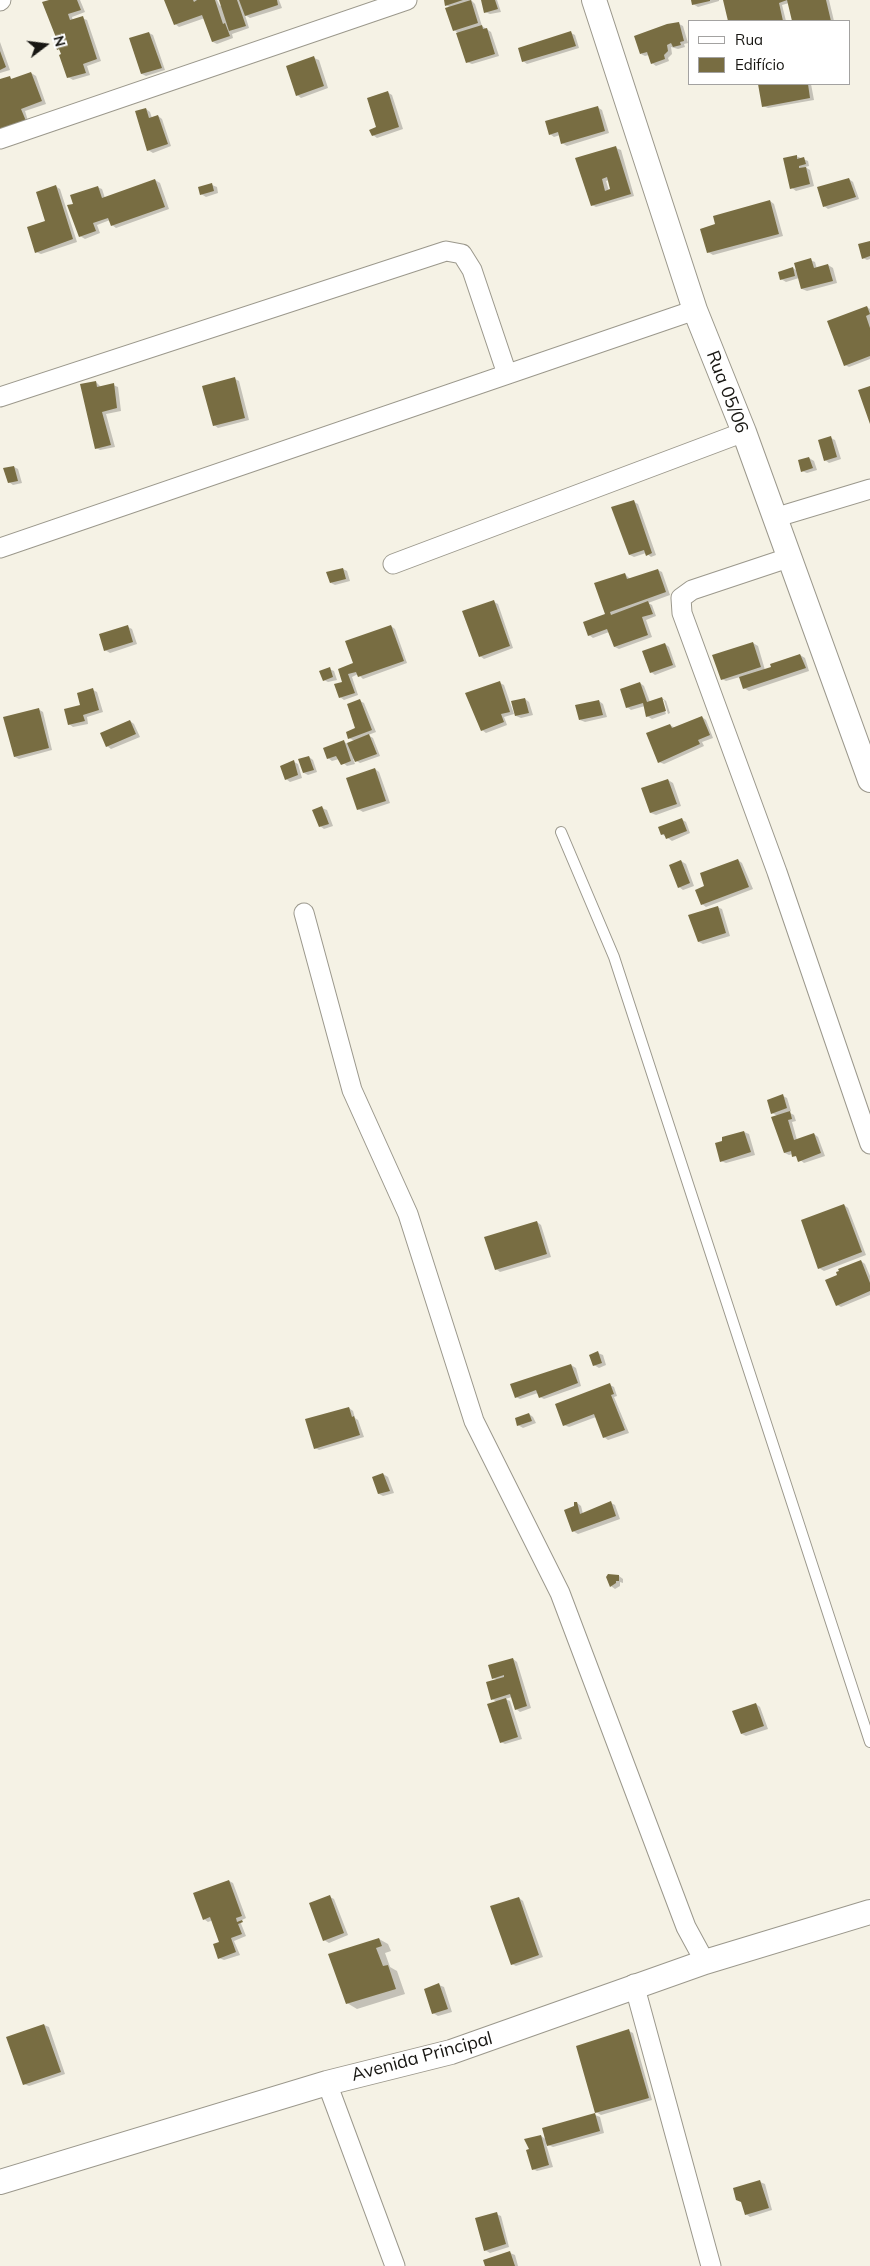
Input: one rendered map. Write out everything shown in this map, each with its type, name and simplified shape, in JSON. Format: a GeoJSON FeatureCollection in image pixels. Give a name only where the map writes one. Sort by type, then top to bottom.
{"type":"FeatureCollection","features":[{"type":"Feature","properties":{"kind":"street"},"geometry":{"type":"LineString","coordinates":[[0,139],[407,0]]}},
{"type":"Feature","properties":{"kind":"street","name":"Rua 05/06"},"geometry":{"type":"LineString","coordinates":[[594,0],[695,310],[744,432],[788,558],[870,780]]}},
{"type":"Feature","properties":{"kind":"street"},"geometry":{"type":"LineString","coordinates":[[0,397],[446,251],[462,254],[472,270],[507,374]]}},
{"type":"Feature","properties":{"kind":"street"},"geometry":{"type":"LineString","coordinates":[[0,548],[695,310]]}},
{"type":"Feature","properties":{"kind":"street"},"geometry":{"type":"LineString","coordinates":[[393,564],[744,432]]}},
{"type":"Feature","properties":{"kind":"street"},"geometry":{"type":"LineString","coordinates":[[774,518],[870,489]]}},
{"type":"Feature","properties":{"kind":"street"},"geometry":{"type":"LineString","coordinates":[[788,558],[692,590],[681,598],[682,613],[777,872],[870,1144]]}},
{"type":"Feature","properties":{"kind":"street"},"geometry":{"type":"LineString","coordinates":[[304,913],[352,1090],[408,1214],[474,1421],[560,1593],[686,1927],[705,1962]]}},
{"type":"Feature","properties":{"kind":"street","name":"Avenida Principal"},"geometry":{"type":"LineString","coordinates":[[0,2182],[327,2082],[452,2052],[705,1962],[870,1912]]}},
{"type":"Feature","properties":{"kind":"street"},"geometry":{"type":"LineString","coordinates":[[634,1986],[711,2266]]}},
{"type":"Feature","properties":{"kind":"street"},"geometry":{"type":"LineString","coordinates":[[327,2082],[395,2266]]}},
{"type":"Feature","properties":{"kind":"lane"},"geometry":{"type":"LineString","coordinates":[[561,832],[614,957],[870,1742]]}},
{"type":"Feature","properties":{"kind":"building"},"geometry":{"type":"Polygon","coordinates":[[[49,0],[77,0],[81,10],[68,14],[70,20],[83,16],[97,59],[83,64],[86,73],[67,78],[59,55],[61,54],[59,49],[57,50],[54,40],[57,40],[42,2],[49,0]]]}},
{"type":"Feature","properties":{"kind":"building"},"geometry":{"type":"Polygon","coordinates":[[[164,0],[193,0],[194,2],[197,0],[215,0],[223,24],[225,23],[230,36],[212,42],[202,15],[174,25],[164,0]]]}},
{"type":"Feature","properties":{"kind":"building"},"geometry":{"type":"Polygon","coordinates":[[[219,0],[237,0],[246,26],[229,31],[219,0]]]}},
{"type":"Feature","properties":{"kind":"building"},"geometry":{"type":"Polygon","coordinates":[[[239,0],[277,0],[278,5],[245,16],[239,0]]]}},
{"type":"Feature","properties":{"kind":"building"},"geometry":{"type":"Polygon","coordinates":[[[444,0],[463,0],[445,6],[444,0]]]}},
{"type":"Feature","properties":{"kind":"building"},"geometry":{"type":"Polygon","coordinates":[[[471,0],[478,23],[453,31],[445,8],[471,0]]]}},
{"type":"Feature","properties":{"kind":"building"},"geometry":{"type":"Polygon","coordinates":[[[481,0],[495,0],[498,9],[484,13],[481,0]]]}},
{"type":"Feature","properties":{"kind":"building"},"geometry":{"type":"Polygon","coordinates":[[[691,0],[710,0],[710,1],[692,5],[691,0]]]}},
{"type":"Feature","properties":{"kind":"building"},"geometry":{"type":"Polygon","coordinates":[[[723,0],[787,0],[779,3],[783,20],[728,20],[723,0]]]}},
{"type":"Feature","properties":{"kind":"building"},"geometry":{"type":"Polygon","coordinates":[[[787,0],[826,0],[831,20],[792,20],[787,0]]]}},
{"type":"Feature","properties":{"kind":"building"},"geometry":{"type":"Polygon","coordinates":[[[679,22],[684,41],[680,42],[681,45],[673,47],[671,43],[667,45],[668,51],[664,55],[665,59],[651,64],[647,52],[640,54],[634,36],[667,24],[679,22]]]}},
{"type":"Feature","properties":{"kind":"building"},"geometry":{"type":"Polygon","coordinates":[[[482,25],[483,29],[487,28],[495,54],[466,63],[456,33],[482,25]]]}},
{"type":"Feature","properties":{"kind":"building"},"geometry":{"type":"Polygon","coordinates":[[[571,31],[576,46],[522,62],[518,48],[571,31]]]}},
{"type":"Feature","properties":{"kind":"building"},"geometry":{"type":"Polygon","coordinates":[[[149,32],[162,68],[141,74],[129,38],[149,32]]]}},
{"type":"Feature","properties":{"kind":"building"},"geometry":{"type":"Polygon","coordinates":[[[0,51],[6,67],[0,70],[0,51]]]}},
{"type":"Feature","properties":{"kind":"building"},"geometry":{"type":"Polygon","coordinates":[[[314,56],[324,86],[296,96],[286,66],[314,56]]]}},
{"type":"Feature","properties":{"kind":"building"},"geometry":{"type":"Polygon","coordinates":[[[31,72],[42,101],[21,109],[26,121],[0,130],[0,79],[10,76],[11,79],[31,72]]]}},
{"type":"Feature","properties":{"kind":"building"},"geometry":{"type":"Polygon","coordinates":[[[758,85],[808,85],[810,98],[762,107],[758,85]]]}},
{"type":"Feature","properties":{"kind":"building"},"geometry":{"type":"Polygon","coordinates":[[[388,91],[399,127],[372,136],[369,130],[376,127],[367,98],[388,91]]]}},
{"type":"Feature","properties":{"kind":"building"},"geometry":{"type":"Polygon","coordinates":[[[598,106],[605,131],[561,144],[558,132],[549,135],[545,121],[598,106]]]}},
{"type":"Feature","properties":{"kind":"building"},"geometry":{"type":"Polygon","coordinates":[[[146,108],[149,118],[158,115],[168,144],[147,151],[135,111],[146,108]]]}},
{"type":"Feature","properties":{"kind":"building"},"geometry":{"type":"Polygon","coordinates":[[[616,146],[631,194],[591,206],[575,158],[616,146]],[[607,177],[602,179],[605,191],[610,189],[607,177]]]}},
{"type":"Feature","properties":{"kind":"building"},"geometry":{"type":"Polygon","coordinates":[[[797,155],[797,159],[804,157],[806,164],[799,166],[799,168],[806,167],[810,184],[790,189],[783,158],[797,155]]]}},
{"type":"Feature","properties":{"kind":"building"},"geometry":{"type":"Polygon","coordinates":[[[849,178],[856,197],[823,207],[817,187],[849,178]]]}},
{"type":"Feature","properties":{"kind":"building"},"geometry":{"type":"Polygon","coordinates":[[[155,179],[165,207],[111,226],[108,218],[93,223],[96,231],[79,237],[67,205],[73,204],[70,195],[98,186],[102,198],[155,179]]]}},
{"type":"Feature","properties":{"kind":"building"},"geometry":{"type":"Polygon","coordinates":[[[212,183],[214,191],[200,195],[198,187],[212,183]]]}},
{"type":"Feature","properties":{"kind":"building"},"geometry":{"type":"Polygon","coordinates":[[[56,185],[73,239],[35,253],[27,227],[45,221],[36,192],[56,185]]]}},
{"type":"Feature","properties":{"kind":"building"},"geometry":{"type":"Polygon","coordinates":[[[770,200],[779,234],[707,253],[700,229],[715,224],[713,216],[770,200]]]}},
{"type":"Feature","properties":{"kind":"building"},"geometry":{"type":"Polygon","coordinates":[[[870,241],[870,256],[862,259],[858,244],[870,241]]]}},
{"type":"Feature","properties":{"kind":"building"},"geometry":{"type":"Polygon","coordinates":[[[811,258],[814,268],[828,264],[833,281],[801,289],[794,263],[811,258]]]}},
{"type":"Feature","properties":{"kind":"building"},"geometry":{"type":"Polygon","coordinates":[[[793,267],[795,276],[780,280],[778,272],[793,267]]]}},
{"type":"Feature","properties":{"kind":"building"},"geometry":{"type":"Polygon","coordinates":[[[867,306],[870,314],[866,316],[870,328],[870,356],[844,366],[827,321],[867,306]]]}},
{"type":"Feature","properties":{"kind":"building"},"geometry":{"type":"Polygon","coordinates":[[[235,377],[245,418],[213,426],[202,386],[235,377]]]}},
{"type":"Feature","properties":{"kind":"building"},"geometry":{"type":"Polygon","coordinates":[[[96,381],[97,387],[114,383],[117,408],[102,412],[111,445],[95,449],[80,384],[96,381]]]}},
{"type":"Feature","properties":{"kind":"building"},"geometry":{"type":"Polygon","coordinates":[[[870,386],[870,424],[858,390],[870,386]]]}},
{"type":"Feature","properties":{"kind":"building"},"geometry":{"type":"Polygon","coordinates":[[[831,436],[837,457],[824,461],[818,440],[831,436]]]}},
{"type":"Feature","properties":{"kind":"building"},"geometry":{"type":"Polygon","coordinates":[[[809,457],[813,468],[801,472],[798,460],[809,457]]]}},
{"type":"Feature","properties":{"kind":"building"},"geometry":{"type":"Polygon","coordinates":[[[14,466],[18,481],[8,483],[3,468],[14,466]]]}},
{"type":"Feature","properties":{"kind":"building"},"geometry":{"type":"Polygon","coordinates":[[[634,500],[652,553],[646,556],[644,550],[629,555],[611,507],[634,500]]]}},
{"type":"Feature","properties":{"kind":"building"},"geometry":{"type":"Polygon","coordinates":[[[343,568],[346,579],[330,583],[326,572],[343,568]]]}},
{"type":"Feature","properties":{"kind":"building"},"geometry":{"type":"Polygon","coordinates":[[[658,569],[666,592],[610,612],[611,615],[648,601],[653,614],[642,617],[648,635],[614,647],[607,629],[588,636],[583,622],[605,614],[594,583],[625,573],[627,579],[658,569]]]}},
{"type":"Feature","properties":{"kind":"building"},"geometry":{"type":"Polygon","coordinates":[[[494,600],[510,646],[479,657],[462,611],[494,600]]]}},
{"type":"Feature","properties":{"kind":"building"},"geometry":{"type":"Polygon","coordinates":[[[128,625],[133,642],[104,651],[99,634],[128,625]]]}},
{"type":"Feature","properties":{"kind":"building"},"geometry":{"type":"Polygon","coordinates":[[[391,625],[404,661],[358,677],[356,672],[348,674],[355,693],[339,698],[334,684],[342,682],[338,669],[353,663],[345,641],[391,625]]]}},
{"type":"Feature","properties":{"kind":"building"},"geometry":{"type":"Polygon","coordinates":[[[753,642],[761,667],[721,680],[712,655],[753,642]]]}},
{"type":"Feature","properties":{"kind":"building"},"geometry":{"type":"Polygon","coordinates":[[[665,643],[673,665],[650,673],[642,651],[665,643]]]}},
{"type":"Feature","properties":{"kind":"building"},"geometry":{"type":"Polygon","coordinates":[[[800,654],[806,668],[743,689],[739,677],[771,667],[770,664],[800,654]]]}},
{"type":"Feature","properties":{"kind":"building"},"geometry":{"type":"Polygon","coordinates":[[[330,667],[333,677],[323,681],[319,671],[330,667]]]}},
{"type":"Feature","properties":{"kind":"building"},"geometry":{"type":"Polygon","coordinates":[[[500,681],[510,712],[501,714],[504,722],[481,731],[465,693],[500,681]]]}},
{"type":"Feature","properties":{"kind":"building"},"geometry":{"type":"Polygon","coordinates":[[[640,682],[647,702],[662,697],[666,711],[646,717],[643,703],[626,708],[620,689],[640,682]]]}},
{"type":"Feature","properties":{"kind":"building"},"geometry":{"type":"Polygon","coordinates":[[[93,688],[99,710],[83,715],[85,721],[68,725],[64,709],[80,705],[77,693],[93,688]]]}},
{"type":"Feature","properties":{"kind":"building"},"geometry":{"type":"Polygon","coordinates":[[[525,698],[529,713],[515,716],[511,701],[525,698]]]}},
{"type":"Feature","properties":{"kind":"building"},"geometry":{"type":"Polygon","coordinates":[[[360,699],[372,730],[348,739],[346,732],[355,728],[347,704],[360,699]]]}},
{"type":"Feature","properties":{"kind":"building"},"geometry":{"type":"Polygon","coordinates":[[[599,700],[603,715],[579,720],[575,705],[599,700]]]}},
{"type":"Feature","properties":{"kind":"building"},"geometry":{"type":"Polygon","coordinates":[[[39,708],[49,748],[14,757],[3,717],[39,708]]]}},
{"type":"Feature","properties":{"kind":"building"},"geometry":{"type":"Polygon","coordinates":[[[702,716],[710,735],[698,740],[700,744],[658,763],[646,733],[670,724],[672,728],[702,716]]]}},
{"type":"Feature","properties":{"kind":"building"},"geometry":{"type":"Polygon","coordinates":[[[130,720],[136,734],[106,747],[100,733],[130,720]]]}},
{"type":"Feature","properties":{"kind":"building"},"geometry":{"type":"Polygon","coordinates":[[[369,734],[377,754],[355,762],[347,743],[369,734]]]}},
{"type":"Feature","properties":{"kind":"building"},"geometry":{"type":"Polygon","coordinates":[[[344,740],[351,761],[341,765],[336,756],[327,759],[323,748],[344,740]]]}},
{"type":"Feature","properties":{"kind":"building"},"geometry":{"type":"Polygon","coordinates":[[[309,756],[314,770],[303,773],[298,759],[309,756]]]}},
{"type":"Feature","properties":{"kind":"building"},"geometry":{"type":"Polygon","coordinates":[[[294,760],[298,775],[285,780],[280,766],[294,760]]]}},
{"type":"Feature","properties":{"kind":"building"},"geometry":{"type":"Polygon","coordinates":[[[375,768],[386,801],[357,810],[346,778],[375,768]]]}},
{"type":"Feature","properties":{"kind":"building"},"geometry":{"type":"Polygon","coordinates":[[[668,779],[677,804],[650,813],[641,788],[668,779]]]}},
{"type":"Feature","properties":{"kind":"building"},"geometry":{"type":"Polygon","coordinates":[[[322,806],[329,824],[319,827],[312,810],[322,806]]]}},
{"type":"Feature","properties":{"kind":"building"},"geometry":{"type":"Polygon","coordinates":[[[682,818],[687,831],[666,839],[664,834],[661,835],[658,827],[682,818]]]}},
{"type":"Feature","properties":{"kind":"building"},"geometry":{"type":"Polygon","coordinates":[[[738,859],[749,887],[701,905],[695,890],[704,886],[700,873],[738,859]]]}},
{"type":"Feature","properties":{"kind":"building"},"geometry":{"type":"Polygon","coordinates":[[[681,860],[690,883],[678,888],[669,865],[681,860]]]}},
{"type":"Feature","properties":{"kind":"building"},"geometry":{"type":"Polygon","coordinates":[[[718,906],[726,933],[698,942],[688,915],[718,906]]]}},
{"type":"Feature","properties":{"kind":"building"},"geometry":{"type":"Polygon","coordinates":[[[783,1094],[787,1108],[771,1114],[767,1100],[783,1094]]]}},
{"type":"Feature","properties":{"kind":"building"},"geometry":{"type":"Polygon","coordinates":[[[790,1111],[792,1119],[788,1120],[794,1140],[814,1133],[821,1153],[798,1162],[796,1156],[792,1157],[791,1151],[784,1153],[771,1117],[790,1111]]]}},
{"type":"Feature","properties":{"kind":"building"},"geometry":{"type":"Polygon","coordinates":[[[744,1131],[751,1152],[720,1162],[715,1143],[722,1141],[722,1137],[744,1131]]]}},
{"type":"Feature","properties":{"kind":"building"},"geometry":{"type":"Polygon","coordinates":[[[844,1204],[862,1252],[818,1269],[801,1220],[844,1204]]]}},
{"type":"Feature","properties":{"kind":"building"},"geometry":{"type":"Polygon","coordinates":[[[537,1221],[547,1254],[495,1270],[484,1237],[537,1221]]]}},
{"type":"Feature","properties":{"kind":"building"},"geometry":{"type":"Polygon","coordinates":[[[861,1260],[870,1283],[870,1291],[836,1306],[825,1280],[837,1275],[838,1269],[861,1260]]]}},
{"type":"Feature","properties":{"kind":"building"},"geometry":{"type":"Polygon","coordinates":[[[598,1351],[602,1363],[593,1366],[589,1355],[598,1351]]]}},
{"type":"Feature","properties":{"kind":"building"},"geometry":{"type":"Polygon","coordinates":[[[571,1364],[578,1383],[539,1398],[536,1390],[515,1398],[510,1384],[571,1364]]]}},
{"type":"Feature","properties":{"kind":"building"},"geometry":{"type":"Polygon","coordinates":[[[610,1383],[614,1394],[611,1395],[625,1430],[603,1438],[594,1414],[563,1426],[555,1404],[610,1383]]]}},
{"type":"Feature","properties":{"kind":"building"},"geometry":{"type":"Polygon","coordinates":[[[349,1407],[360,1435],[314,1449],[305,1419],[349,1407]]]}},
{"type":"Feature","properties":{"kind":"building"},"geometry":{"type":"Polygon","coordinates":[[[529,1413],[532,1421],[517,1426],[515,1418],[529,1413]]]}},
{"type":"Feature","properties":{"kind":"building"},"geometry":{"type":"Polygon","coordinates":[[[383,1473],[390,1491],[378,1494],[372,1477],[383,1473]]]}},
{"type":"Feature","properties":{"kind":"building"},"geometry":{"type":"Polygon","coordinates":[[[611,1501],[616,1516],[572,1532],[564,1510],[574,1506],[574,1502],[577,1502],[580,1514],[611,1501]]]}},
{"type":"Feature","properties":{"kind":"building"},"geometry":{"type":"Polygon","coordinates":[[[608,1574],[619,1575],[619,1581],[616,1581],[610,1587],[606,1577],[608,1574]]]}},
{"type":"Feature","properties":{"kind":"building"},"geometry":{"type":"Polygon","coordinates":[[[513,1658],[527,1706],[515,1710],[510,1694],[491,1700],[486,1682],[504,1677],[504,1675],[492,1679],[488,1665],[513,1658]]]}},
{"type":"Feature","properties":{"kind":"building"},"geometry":{"type":"Polygon","coordinates":[[[506,1698],[518,1737],[500,1743],[487,1704],[506,1698]]]}},
{"type":"Feature","properties":{"kind":"building"},"geometry":{"type":"Polygon","coordinates":[[[756,1703],[764,1726],[741,1734],[732,1711],[756,1703]]]}},
{"type":"Feature","properties":{"kind":"building"},"geometry":{"type":"Polygon","coordinates":[[[229,1880],[242,1916],[236,1918],[237,1922],[242,1920],[243,1922],[238,1924],[242,1934],[231,1938],[236,1952],[218,1959],[213,1944],[219,1942],[210,1917],[203,1920],[193,1893],[229,1880]]]}},
{"type":"Feature","properties":{"kind":"building"},"geometry":{"type":"Polygon","coordinates":[[[330,1895],[344,1933],[323,1941],[309,1903],[330,1895]]]}},
{"type":"Feature","properties":{"kind":"building"},"geometry":{"type":"Polygon","coordinates":[[[519,1897],[539,1955],[511,1965],[490,1906],[519,1897]]]}},
{"type":"Feature","properties":{"kind":"building"},"geometry":{"type":"Polygon","coordinates":[[[379,1938],[382,1946],[376,1948],[383,1966],[388,1965],[396,1989],[346,2004],[328,1954],[379,1938]]]}},
{"type":"Feature","properties":{"kind":"building"},"geometry":{"type":"Polygon","coordinates":[[[439,1983],[448,2009],[432,2014],[424,1989],[439,1983]]]}},
{"type":"Feature","properties":{"kind":"building"},"geometry":{"type":"Polygon","coordinates":[[[44,2024],[61,2072],[23,2085],[6,2037],[44,2024]]]}},
{"type":"Feature","properties":{"kind":"building"},"geometry":{"type":"Polygon","coordinates":[[[629,2029],[649,2098],[595,2113],[576,2046],[629,2029]]]}},
{"type":"Feature","properties":{"kind":"building"},"geometry":{"type":"Polygon","coordinates":[[[595,2113],[600,2131],[547,2146],[542,2128],[595,2113]]]}},
{"type":"Feature","properties":{"kind":"building"},"geometry":{"type":"Polygon","coordinates":[[[541,2135],[549,2165],[532,2170],[526,2150],[529,2149],[524,2139],[541,2135]]]}},
{"type":"Feature","properties":{"kind":"building"},"geometry":{"type":"Polygon","coordinates":[[[760,2180],[769,2208],[745,2215],[741,2202],[736,2200],[733,2188],[760,2180]]]}},
{"type":"Feature","properties":{"kind":"building"},"geometry":{"type":"Polygon","coordinates":[[[497,2212],[506,2244],[484,2251],[475,2218],[497,2212]]]}},
{"type":"Feature","properties":{"kind":"building"},"geometry":{"type":"Polygon","coordinates":[[[510,2251],[515,2266],[485,2266],[483,2260],[510,2251]]]}}]}
